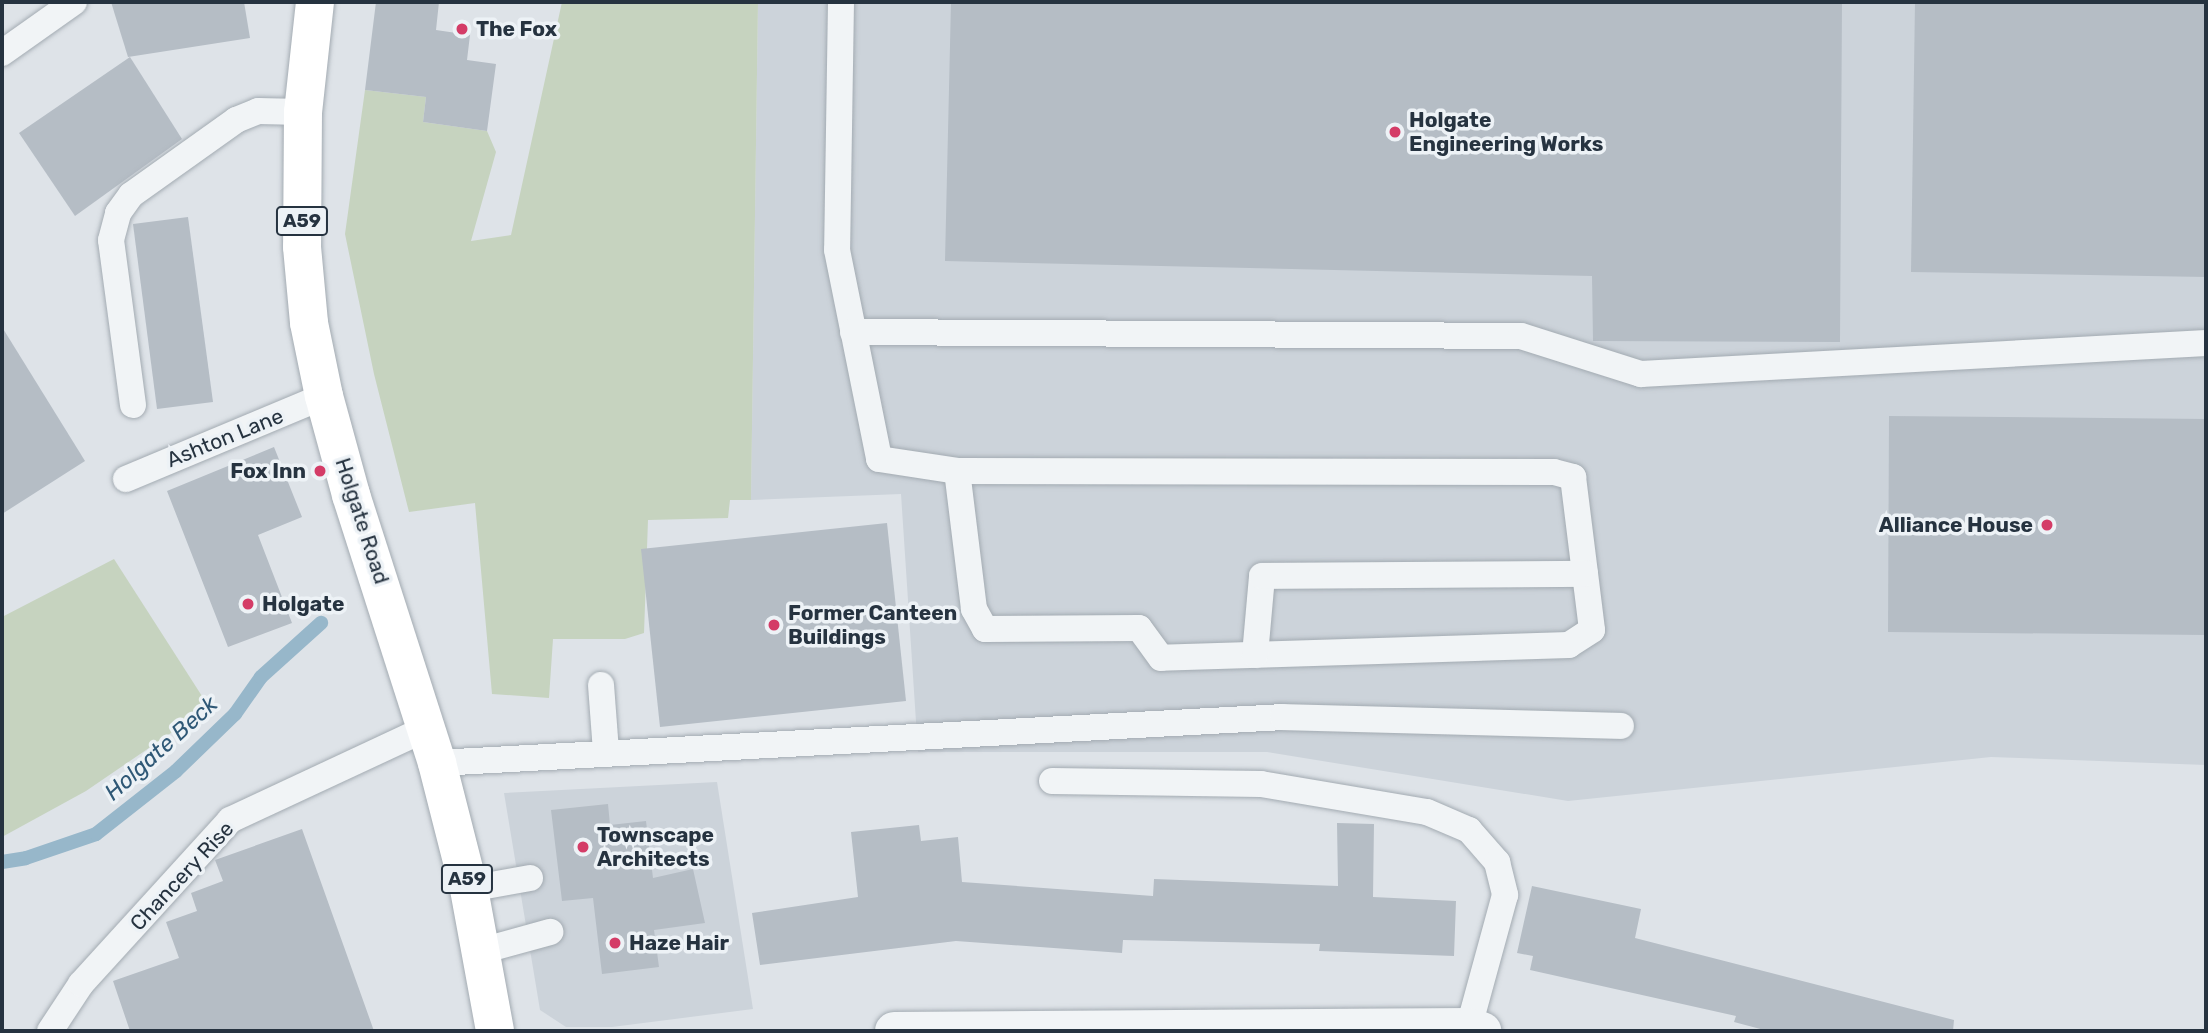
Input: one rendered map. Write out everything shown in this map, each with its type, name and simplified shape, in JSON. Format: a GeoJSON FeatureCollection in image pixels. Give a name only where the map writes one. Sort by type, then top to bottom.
{"type":"FeatureCollection","features":[{"type":"Feature","properties":{"kind":"main road"},"geometry":{"type":"LineString","coordinates":[[296,2],[309,44]]}},
{"type":"Feature","properties":{"kind":"main road","name":"Holgate Road"},"geometry":{"type":"LineString","coordinates":[[315,2],[303,112],[302,247],[309,323],[324,396],[351,495],[386,596],[431,746],[469,889],[495,1031]]}},
{"type":"Feature","properties":{"kind":"street"},"geometry":{"type":"LineString","coordinates":[[894,1031],[1476,1029]]}},
{"type":"Feature","properties":{"kind":"lane"},"geometry":{"type":"LineString","coordinates":[[2,53],[74,2]]}},
{"type":"Feature","properties":{"kind":"lane"},"geometry":{"type":"LineString","coordinates":[[841,2],[837,250],[879,459],[957,471],[1554,472],[1573,477],[1592,630],[1569,645],[1161,658],[1139,628],[985,629],[974,609],[957,471]]}},
{"type":"Feature","properties":{"kind":"lane"},"geometry":{"type":"LineString","coordinates":[[133,405],[111,240],[118,213],[131,195],[236,120],[258,111],[303,112]]}},
{"type":"Feature","properties":{"kind":"lane"},"geometry":{"type":"LineString","coordinates":[[853,332],[1521,336],[1641,374],[2206,344]]}},
{"type":"Feature","properties":{"kind":"lane","name":"Ashton Lane"},"geometry":{"type":"LineString","coordinates":[[126,479],[324,396]]}},
{"type":"Feature","properties":{"kind":"lane"},"geometry":{"type":"LineString","coordinates":[[1255,655],[1262,576],[1585,574]]}},
{"type":"Feature","properties":{"kind":"lane"},"geometry":{"type":"LineString","coordinates":[[601,685],[606,752]]}},
{"type":"Feature","properties":{"kind":"lane"},"geometry":{"type":"LineString","coordinates":[[431,746],[606,752],[1283,717],[1621,726]]}},
{"type":"Feature","properties":{"kind":"lane","name":"Chancery Rise"},"geometry":{"type":"LineString","coordinates":[[50,1031],[81,984],[230,820],[431,746]]}},
{"type":"Feature","properties":{"kind":"lane"},"geometry":{"type":"LineString","coordinates":[[1052,781],[1261,784],[1427,812],[1469,830],[1497,862],[1504,895],[1476,1029]]}},
{"type":"Feature","properties":{"kind":"lane"},"geometry":{"type":"LineString","coordinates":[[469,889],[530,878]]}},
{"type":"Feature","properties":{"kind":"lane"},"geometry":{"type":"LineString","coordinates":[[481,951],[550,932]]}},
{"type":"Feature","properties":{"kind":"shaded area"},"geometry":{"type":"Polygon","coordinates":[[[758,2],[2206,2],[2206,765],[1991,757],[1568,801],[1267,752],[918,752],[901,494],[751,500],[758,2]]]}},
{"type":"Feature","properties":{"kind":"shaded area"},"geometry":{"type":"Polygon","coordinates":[[[717,782],[753,1009],[612,1027],[566,1027],[540,1010],[504,793],[717,782]]]}},
{"type":"Feature","properties":{"kind":"green space"},"geometry":{"type":"Polygon","coordinates":[[[562,2],[758,2],[751,500],[730,500],[728,518],[648,520],[644,633],[625,639],[553,639],[549,698],[492,694],[475,503],[409,512],[374,374],[345,234],[365,90],[426,97],[423,122],[487,131],[496,152],[471,241],[511,235],[562,2]]]}},
{"type":"Feature","properties":{"kind":"green space"},"geometry":{"type":"Polygon","coordinates":[[[114,559],[209,707],[86,791],[2,837],[2,617],[114,559]]]}},
{"type":"Feature","properties":{"kind":"building"},"geometry":{"type":"Polygon","coordinates":[[[111,2],[244,2],[250,38],[128,57],[111,2]]]}},
{"type":"Feature","properties":{"kind":"building"},"geometry":{"type":"Polygon","coordinates":[[[376,2],[439,2],[436,30],[470,35],[467,60],[496,64],[487,131],[423,122],[426,97],[365,90],[376,2]]]}},
{"type":"Feature","properties":{"kind":"building","name":"Holgate Engineering Works"},"geometry":{"type":"Polygon","coordinates":[[[951,2],[1842,2],[1840,342],[1593,341],[1592,276],[945,261],[951,2]]]}},
{"type":"Feature","properties":{"kind":"building"},"geometry":{"type":"Polygon","coordinates":[[[1915,2],[2206,2],[2206,277],[1911,272],[1915,2]]]}},
{"type":"Feature","properties":{"kind":"building"},"geometry":{"type":"Polygon","coordinates":[[[130,57],[182,139],[75,216],[19,133],[130,57]]]}},
{"type":"Feature","properties":{"kind":"building"},"geometry":{"type":"Polygon","coordinates":[[[188,217],[213,402],[157,409],[133,224],[188,217]]]}},
{"type":"Feature","properties":{"kind":"building"},"geometry":{"type":"Polygon","coordinates":[[[2,327],[85,461],[2,514],[2,327]]]}},
{"type":"Feature","properties":{"kind":"building","name":"Alliance House"},"geometry":{"type":"Polygon","coordinates":[[[1889,416],[2206,419],[2206,635],[1888,632],[1889,416]]]}},
{"type":"Feature","properties":{"kind":"building"},"geometry":{"type":"Polygon","coordinates":[[[274,447],[302,517],[258,535],[292,623],[228,647],[167,491],[274,447]]]}},
{"type":"Feature","properties":{"kind":"building","name":"Former Canteen Buildings"},"geometry":{"type":"Polygon","coordinates":[[[887,523],[906,701],[660,727],[641,549],[887,523]]]}},
{"type":"Feature","properties":{"kind":"building"},"geometry":{"type":"Polygon","coordinates":[[[608,804],[610,825],[646,821],[653,878],[693,869],[705,923],[654,930],[659,967],[602,974],[593,898],[562,901],[551,810],[608,804]]]}},
{"type":"Feature","properties":{"kind":"building"},"geometry":{"type":"Polygon","coordinates":[[[1337,823],[1374,824],[1373,897],[1456,901],[1454,956],[1319,951],[1320,944],[1123,940],[1122,953],[956,941],[760,965],[752,913],[858,897],[851,832],[919,825],[921,841],[958,837],[962,882],[1153,896],[1154,879],[1338,886],[1337,823]]]}},
{"type":"Feature","properties":{"kind":"building"},"geometry":{"type":"Polygon","coordinates":[[[302,829],[374,1031],[130,1031],[113,981],[179,958],[166,922],[197,911],[191,893],[223,881],[215,860],[302,829]]]}},
{"type":"Feature","properties":{"kind":"building"},"geometry":{"type":"Polygon","coordinates":[[[1532,886],[1641,909],[1635,938],[1954,1020],[1953,1031],[1768,1031],[1734,1022],[1736,1016],[1530,970],[1533,956],[1517,953],[1532,886]]]}},
{"type":"Feature","properties":{"kind":"waterway","name":"Holgate Beck"},"geometry":{"type":"LineString","coordinates":[[2,862],[26,858],[96,834],[176,771],[235,714],[261,677],[321,623]]}},
{"type":"Feature","properties":{"kind":"place","name":"The Fox"},"geometry":{"type":"Point","coordinates":[462,29]}},
{"type":"Feature","properties":{"kind":"place","name":"Holgate Engineering Works"},"geometry":{"type":"Point","coordinates":[1395,132]}},
{"type":"Feature","properties":{"kind":"place","name":"Fox Inn"},"geometry":{"type":"Point","coordinates":[320,471]}},
{"type":"Feature","properties":{"kind":"place","name":"Alliance House"},"geometry":{"type":"Point","coordinates":[2047,525]}},
{"type":"Feature","properties":{"kind":"place","name":"Holgate"},"geometry":{"type":"Point","coordinates":[248,604]}},
{"type":"Feature","properties":{"kind":"place","name":"Former Canteen Buildings"},"geometry":{"type":"Point","coordinates":[774,625]}},
{"type":"Feature","properties":{"kind":"place","name":"Townscape Architects"},"geometry":{"type":"Point","coordinates":[583,847]}},
{"type":"Feature","properties":{"kind":"place","name":"Haze Hair"},"geometry":{"type":"Point","coordinates":[615,943]}}]}
